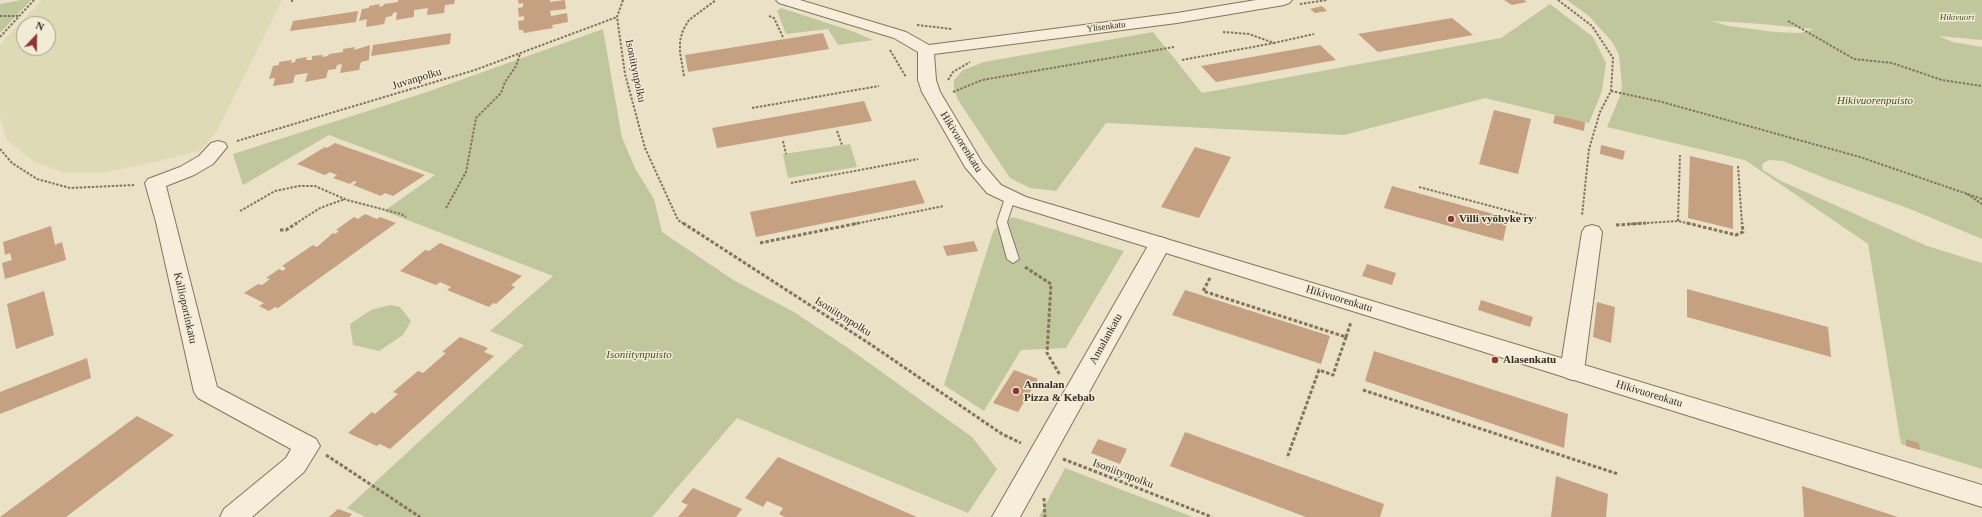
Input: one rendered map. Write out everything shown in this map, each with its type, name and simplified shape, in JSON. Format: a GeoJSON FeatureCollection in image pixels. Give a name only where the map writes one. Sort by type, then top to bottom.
{"type":"FeatureCollection","features":[{"type":"Feature","properties":{"kind":"street"},"geometry":{"type":"LineString","coordinates":[[784,0],[900,35],[926,50]]}},
{"type":"Feature","properties":{"kind":"street","name":"Ylisenkatu"},"geometry":{"type":"LineString","coordinates":[[926,50],[1290,3]]}},
{"type":"Feature","properties":{"kind":"street","name":"Hikivuorenkatu"},"geometry":{"type":"LineString","coordinates":[[926,50],[927,80],[931,92],[975,167],[994,189],[1010,198],[1982,496]]}},
{"type":"Feature","properties":{"kind":"street"},"geometry":{"type":"LineString","coordinates":[[155,183],[187,171],[206,160],[218,147]]}},
{"type":"Feature","properties":{"kind":"street","name":"Kallioportinkatu"},"geometry":{"type":"LineString","coordinates":[[155,183],[166,222],[206,392],[308,446]]}},
{"type":"Feature","properties":{"kind":"street"},"geometry":{"type":"LineString","coordinates":[[1572,371],[1592,232]]}},
{"type":"Feature","properties":{"kind":"street","name":"Annalankatu"},"geometry":{"type":"LineString","coordinates":[[1006,517],[1160,244]]}},
{"type":"Feature","properties":{"kind":"street"},"geometry":{"type":"LineString","coordinates":[[232,517],[295,465],[308,446]]}},
{"type":"Feature","properties":{"kind":"lane"},"geometry":{"type":"LineString","coordinates":[[1010,198],[1002,222],[1013,259]]}},
{"type":"Feature","properties":{"kind":"path"},"geometry":{"type":"LineString","coordinates":[[18,16],[34,0]]}},
{"type":"Feature","properties":{"kind":"path","name":"Isoniitynpolku"},"geometry":{"type":"LineString","coordinates":[[623,0],[617,17],[625,74],[645,148],[678,220],[870,344],[1002,434],[1212,517]]}},
{"type":"Feature","properties":{"kind":"path"},"geometry":{"type":"LineString","coordinates":[[684,76],[680,52],[680,41],[683,30],[689,20],[716,0]]}},
{"type":"Feature","properties":{"kind":"path"},"geometry":{"type":"LineString","coordinates":[[1290,3],[1327,0]]}},
{"type":"Feature","properties":{"kind":"path"},"geometry":{"type":"LineString","coordinates":[[1558,0],[1592,26],[1613,58],[1611,91],[1600,112],[1589,149],[1582,216],[1592,232]]}},
{"type":"Feature","properties":{"kind":"path"},"geometry":{"type":"LineString","coordinates":[[0,16],[16,16]]}},
{"type":"Feature","properties":{"kind":"path"},"geometry":{"type":"LineString","coordinates":[[769,16],[774,18],[783,38]]}},
{"type":"Feature","properties":{"kind":"path","name":"Juvanpolku"},"geometry":{"type":"LineString","coordinates":[[218,147],[475,70],[617,17]]}},
{"type":"Feature","properties":{"kind":"path"},"geometry":{"type":"LineString","coordinates":[[0,37],[16,18]]}},
{"type":"Feature","properties":{"kind":"path"},"geometry":{"type":"LineString","coordinates":[[1788,21],[1854,59],[1892,63],[1942,80],[1982,86]]}},
{"type":"Feature","properties":{"kind":"path"},"geometry":{"type":"LineString","coordinates":[[910,24],[958,30]]}},
{"type":"Feature","properties":{"kind":"path"},"geometry":{"type":"LineString","coordinates":[[1222,32],[1249,34],[1274,43]]}},
{"type":"Feature","properties":{"kind":"path"},"geometry":{"type":"LineString","coordinates":[[1182,60],[1314,34]]}},
{"type":"Feature","properties":{"kind":"path"},"geometry":{"type":"LineString","coordinates":[[947,94],[982,80],[1174,47]]}},
{"type":"Feature","properties":{"kind":"path"},"geometry":{"type":"LineString","coordinates":[[446,208],[466,172],[476,118],[501,93],[505,82],[516,66],[520,53]]}},
{"type":"Feature","properties":{"kind":"path"},"geometry":{"type":"LineString","coordinates":[[947,82],[953,72],[974,60]]}},
{"type":"Feature","properties":{"kind":"path"},"geometry":{"type":"LineString","coordinates":[[752,108],[879,86]]}},
{"type":"Feature","properties":{"kind":"path"},"geometry":{"type":"LineString","coordinates":[[1611,91],[1662,102],[1860,157],[1982,199]]}},
{"type":"Feature","properties":{"kind":"path"},"geometry":{"type":"LineString","coordinates":[[837,131],[842,145]]}},
{"type":"Feature","properties":{"kind":"path"},"geometry":{"type":"LineString","coordinates":[[783,142],[786,154]]}},
{"type":"Feature","properties":{"kind":"path"},"geometry":{"type":"LineString","coordinates":[[0,149],[12,163],[37,179],[70,188],[108,187],[155,183]]}},
{"type":"Feature","properties":{"kind":"path"},"geometry":{"type":"LineString","coordinates":[[1678,221],[1680,155]]}},
{"type":"Feature","properties":{"kind":"path"},"geometry":{"type":"LineString","coordinates":[[791,182],[918,159]]}},
{"type":"Feature","properties":{"kind":"path"},"geometry":{"type":"LineString","coordinates":[[1616,226],[1678,221],[1736,235],[1743,232],[1738,166]]}},
{"type":"Feature","properties":{"kind":"path"},"geometry":{"type":"LineString","coordinates":[[240,211],[275,192],[299,186],[315,186],[346,199],[401,214],[406,217]]}},
{"type":"Feature","properties":{"kind":"path"},"geometry":{"type":"LineString","coordinates":[[1419,187],[1536,218]]}},
{"type":"Feature","properties":{"kind":"path"},"geometry":{"type":"LineString","coordinates":[[1963,192],[1982,204]]}},
{"type":"Feature","properties":{"kind":"path"},"geometry":{"type":"LineString","coordinates":[[280,230],[286,230],[320,208],[346,199]]}},
{"type":"Feature","properties":{"kind":"path"},"geometry":{"type":"LineString","coordinates":[[760,242],[944,206]]}},
{"type":"Feature","properties":{"kind":"path"},"geometry":{"type":"LineString","coordinates":[[1013,259],[1051,284],[1047,353],[1062,377]]}},
{"type":"Feature","properties":{"kind":"path"},"geometry":{"type":"LineString","coordinates":[[1212,272],[1203,291],[1346,337]]}},
{"type":"Feature","properties":{"kind":"path"},"geometry":{"type":"LineString","coordinates":[[1287,458],[1319,370],[1333,375],[1353,316]]}},
{"type":"Feature","properties":{"kind":"path"},"geometry":{"type":"LineString","coordinates":[[1363,390],[1618,474]]}},
{"type":"Feature","properties":{"kind":"path"},"geometry":{"type":"LineString","coordinates":[[308,446],[343,464],[420,517]]}},
{"type":"Feature","properties":{"kind":"path"},"geometry":{"type":"LineString","coordinates":[[1044,494],[1045,517]]}},
{"type":"Feature","properties":{"kind":"shaded area"},"geometry":{"type":"Polygon","coordinates":[[[42,0],[282,0],[217,131],[201,150],[156,162],[100,173],[65,173],[34,162],[7,140],[0,118],[0,46],[16,27],[16,56],[56,56],[56,16],[27,16],[42,0]]]}},
{"type":"Feature","properties":{"kind":"green space"},"geometry":{"type":"Polygon","coordinates":[[[21,0],[31,0],[0,33],[0,4],[21,0]]]}},
{"type":"Feature","properties":{"kind":"green space","name":"Hikivuorenpuisto"},"geometry":{"type":"Polygon","coordinates":[[[1567,0],[1982,0],[1982,40],[1939,36],[1953,42],[1982,47],[1982,239],[1910,209],[1827,179],[1783,161],[1769,160],[1762,164],[1763,170],[1781,181],[1927,246],[1982,263],[1982,469],[1901,444],[1868,244],[1745,160],[1607,127],[1620,96],[1622,86],[1619,55],[1613,43],[1589,16],[1567,0]],[[1711,21],[1729,26],[1775,32],[1800,33],[1814,29],[1711,21]]]}},
{"type":"Feature","properties":{"kind":"green space"},"geometry":{"type":"Polygon","coordinates":[[[1550,4],[1593,37],[1606,63],[1602,91],[1589,123],[1485,98],[1344,135],[1106,123],[1056,191],[1030,188],[1010,178],[958,100],[954,88],[954,80],[963,70],[984,62],[1153,32],[1202,93],[1501,38],[1550,4]]]}},
{"type":"Feature","properties":{"kind":"green space"},"geometry":{"type":"Polygon","coordinates":[[[781,8],[852,31],[873,40],[838,45],[828,29],[786,34],[777,11],[781,8]]]}},
{"type":"Feature","properties":{"kind":"green space","name":"Isoniitynpuisto"},"geometry":{"type":"Polygon","coordinates":[[[603,29],[622,138],[636,170],[654,199],[662,232],[735,281],[794,312],[851,350],[972,437],[997,469],[968,513],[737,418],[652,517],[365,517],[347,508],[524,345],[490,331],[553,276],[384,211],[435,175],[329,135],[243,185],[233,154],[427,92],[603,29]]]}},
{"type":"Feature","properties":{"kind":"green space"},"geometry":{"type":"Polygon","coordinates":[[[850,144],[857,167],[788,178],[783,154],[850,144]]]}},
{"type":"Feature","properties":{"kind":"green space"},"geometry":{"type":"Polygon","coordinates":[[[1013,217],[1124,251],[1066,348],[1021,350],[984,411],[944,385],[994,229],[1013,217]]]}},
{"type":"Feature","properties":{"kind":"green space"},"geometry":{"type":"Polygon","coordinates":[[[390,305],[400,307],[411,321],[403,335],[379,351],[353,345],[350,324],[371,310],[390,305]]]}},
{"type":"Feature","properties":{"kind":"green space"},"geometry":{"type":"Polygon","coordinates":[[[1065,468],[1193,517],[1039,517],[1065,468]]]}},
{"type":"Feature","properties":{"kind":"building"},"geometry":{"type":"Polygon","coordinates":[[[398,0],[455,0],[454,4],[445,5],[444,13],[427,15],[428,8],[414,10],[414,17],[396,20],[397,12],[393,13],[392,16],[386,17],[384,24],[366,27],[367,19],[359,21],[362,9],[380,4],[379,7],[383,6],[384,4],[398,2],[398,0]]]}},
{"type":"Feature","properties":{"kind":"building"},"geometry":{"type":"Polygon","coordinates":[[[518,0],[550,0],[550,2],[565,0],[566,9],[550,11],[551,16],[567,13],[568,22],[552,25],[553,28],[524,33],[523,30],[519,30],[518,21],[524,20],[524,16],[519,17],[518,8],[523,7],[523,3],[519,4],[518,0]]]}},
{"type":"Feature","properties":{"kind":"building"},"geometry":{"type":"Polygon","coordinates":[[[1504,0],[1524,0],[1527,2],[1512,5],[1504,0]]]}},
{"type":"Feature","properties":{"kind":"building"},"geometry":{"type":"Polygon","coordinates":[[[1322,6],[1327,11],[1315,13],[1310,9],[1322,6]]]}},
{"type":"Feature","properties":{"kind":"building"},"geometry":{"type":"Polygon","coordinates":[[[358,11],[356,22],[290,31],[293,21],[358,11]]]}},
{"type":"Feature","properties":{"kind":"building"},"geometry":{"type":"Polygon","coordinates":[[[1452,18],[1473,35],[1378,52],[1358,34],[1452,18]]]}},
{"type":"Feature","properties":{"kind":"building"},"geometry":{"type":"Polygon","coordinates":[[[451,33],[450,44],[371,56],[373,45],[451,33]]]}},
{"type":"Feature","properties":{"kind":"building"},"geometry":{"type":"Polygon","coordinates":[[[823,33],[829,49],[688,72],[685,55],[823,33]]]}},
{"type":"Feature","properties":{"kind":"building"},"geometry":{"type":"Polygon","coordinates":[[[370,45],[369,60],[361,62],[359,70],[340,73],[342,64],[337,65],[336,69],[328,70],[326,78],[305,82],[308,73],[295,75],[293,83],[273,86],[275,78],[269,79],[273,66],[279,65],[279,62],[292,60],[291,63],[295,62],[296,59],[307,57],[306,60],[312,60],[312,56],[328,56],[329,54],[343,52],[343,49],[355,47],[354,50],[370,45]]]}},
{"type":"Feature","properties":{"kind":"building"},"geometry":{"type":"Polygon","coordinates":[[[1320,45],[1336,60],[1216,82],[1201,66],[1320,45]]]}},
{"type":"Feature","properties":{"kind":"building"},"geometry":{"type":"Polygon","coordinates":[[[864,101],[872,121],[717,148],[712,128],[864,101]]]}},
{"type":"Feature","properties":{"kind":"building"},"geometry":{"type":"Polygon","coordinates":[[[1494,110],[1531,119],[1518,174],[1479,164],[1494,110]]]}},
{"type":"Feature","properties":{"kind":"building"},"geometry":{"type":"Polygon","coordinates":[[[1555,115],[1585,122],[1584,131],[1553,123],[1555,115]]]}},
{"type":"Feature","properties":{"kind":"building"},"geometry":{"type":"Polygon","coordinates":[[[335,143],[425,175],[393,196],[385,193],[381,196],[353,185],[357,182],[354,181],[350,184],[333,178],[337,175],[330,172],[325,175],[297,164],[325,147],[327,148],[335,143]]]}},
{"type":"Feature","properties":{"kind":"building"},"geometry":{"type":"Polygon","coordinates":[[[1601,145],[1625,151],[1623,160],[1600,154],[1601,145]]]}},
{"type":"Feature","properties":{"kind":"building"},"geometry":{"type":"Polygon","coordinates":[[[1195,147],[1231,157],[1199,218],[1161,207],[1195,147]]]}},
{"type":"Feature","properties":{"kind":"building"},"geometry":{"type":"Polygon","coordinates":[[[1690,156],[1733,166],[1733,229],[1688,218],[1690,156]]]}},
{"type":"Feature","properties":{"kind":"building"},"geometry":{"type":"Polygon","coordinates":[[[915,180],[925,203],[756,237],[750,212],[915,180]]]}},
{"type":"Feature","properties":{"kind":"building"},"geometry":{"type":"Polygon","coordinates":[[[1392,186],[1508,218],[1503,241],[1384,208],[1392,186]]]}},
{"type":"Feature","properties":{"kind":"building"},"geometry":{"type":"Polygon","coordinates":[[[365,214],[377,219],[380,217],[396,223],[278,308],[275,307],[269,311],[259,306],[264,303],[244,293],[258,284],[262,285],[270,279],[266,278],[279,269],[283,271],[286,268],[282,266],[313,245],[317,247],[333,233],[335,234],[339,231],[336,230],[354,217],[358,219],[365,214]]]}},
{"type":"Feature","properties":{"kind":"building"},"geometry":{"type":"Polygon","coordinates":[[[51,226],[55,245],[62,242],[66,260],[5,279],[2,263],[12,260],[10,253],[5,255],[3,242],[51,226]]]}},
{"type":"Feature","properties":{"kind":"building"},"geometry":{"type":"Polygon","coordinates":[[[974,241],[978,251],[947,256],[943,246],[974,241]]]}},
{"type":"Feature","properties":{"kind":"building"},"geometry":{"type":"Polygon","coordinates":[[[440,243],[522,276],[511,285],[515,287],[496,304],[493,303],[489,307],[447,290],[451,287],[440,282],[436,285],[400,271],[425,250],[429,251],[440,243]]]}},
{"type":"Feature","properties":{"kind":"building"},"geometry":{"type":"Polygon","coordinates":[[[1367,264],[1396,273],[1392,285],[1362,276],[1367,264]]]}},
{"type":"Feature","properties":{"kind":"building"},"geometry":{"type":"Polygon","coordinates":[[[1687,289],[1828,327],[1831,357],[1687,317],[1687,289]]]}},
{"type":"Feature","properties":{"kind":"building"},"geometry":{"type":"Polygon","coordinates":[[[1185,290],[1330,336],[1321,364],[1172,315],[1185,290]]]}},
{"type":"Feature","properties":{"kind":"building"},"geometry":{"type":"Polygon","coordinates":[[[44,291],[54,335],[16,349],[7,304],[44,291]]]}},
{"type":"Feature","properties":{"kind":"building"},"geometry":{"type":"Polygon","coordinates":[[[1481,300],[1533,317],[1530,327],[1478,310],[1481,300]]]}},
{"type":"Feature","properties":{"kind":"building"},"geometry":{"type":"Polygon","coordinates":[[[1597,302],[1615,307],[1611,343],[1593,337],[1597,302]]]}},
{"type":"Feature","properties":{"kind":"building"},"geometry":{"type":"Polygon","coordinates":[[[460,337],[488,348],[484,352],[494,356],[390,449],[380,444],[377,446],[348,433],[372,412],[375,414],[398,394],[393,392],[418,371],[423,373],[446,353],[442,352],[460,337]]]}},
{"type":"Feature","properties":{"kind":"building"},"geometry":{"type":"Polygon","coordinates":[[[1374,351],[1568,414],[1564,448],[1365,381],[1374,351]]]}},
{"type":"Feature","properties":{"kind":"building"},"geometry":{"type":"Polygon","coordinates":[[[87,358],[91,378],[0,414],[0,392],[87,358]]]}},
{"type":"Feature","properties":{"kind":"building","name":"Annalan Pizza & Kebab"},"geometry":{"type":"Polygon","coordinates":[[[1014,370],[1038,379],[1018,412],[993,403],[1014,370]]]}},
{"type":"Feature","properties":{"kind":"building"},"geometry":{"type":"Polygon","coordinates":[[[137,416],[174,435],[66,517],[0,517],[137,416]]]}},
{"type":"Feature","properties":{"kind":"building"},"geometry":{"type":"Polygon","coordinates":[[[1185,432],[1384,504],[1380,517],[1306,517],[1170,466],[1185,432]]]}},
{"type":"Feature","properties":{"kind":"building"},"geometry":{"type":"Polygon","coordinates":[[[1098,439],[1127,449],[1120,464],[1091,453],[1098,439]]]}},
{"type":"Feature","properties":{"kind":"building"},"geometry":{"type":"Polygon","coordinates":[[[1906,439],[1919,443],[1920,450],[1906,446],[1906,439]]]}},
{"type":"Feature","properties":{"kind":"building"},"geometry":{"type":"Polygon","coordinates":[[[778,457],[917,517],[785,517],[779,514],[783,508],[767,501],[763,507],[745,498],[778,457]]]}},
{"type":"Feature","properties":{"kind":"building"},"geometry":{"type":"Polygon","coordinates":[[[1556,476],[1608,494],[1606,517],[1551,517],[1556,476]]]}},
{"type":"Feature","properties":{"kind":"building"},"geometry":{"type":"Polygon","coordinates":[[[1802,486],[1898,517],[1804,517],[1802,486]]]}},
{"type":"Feature","properties":{"kind":"building"},"geometry":{"type":"Polygon","coordinates":[[[693,488],[742,509],[736,517],[678,517],[688,505],[681,502],[693,488]]]}},
{"type":"Feature","properties":{"kind":"building"},"geometry":{"type":"Polygon","coordinates":[[[338,509],[352,514],[349,517],[329,517],[338,509]]]}},
{"type":"Feature","properties":{"kind":"place","name":"Villi vyöhyke ry"},"geometry":{"type":"Point","coordinates":[1451,219]}},
{"type":"Feature","properties":{"kind":"place","name":"Alasenkatu"},"geometry":{"type":"Point","coordinates":[1495,360]}},
{"type":"Feature","properties":{"kind":"place","name":"Annalan Pizza & Kebab"},"geometry":{"type":"Point","coordinates":[1016,391]}},
{"type":"Feature","properties":{"kind":"park label","name":"Hikivuori"},"geometry":{"type":"Point","coordinates":[1957,18]}}]}
